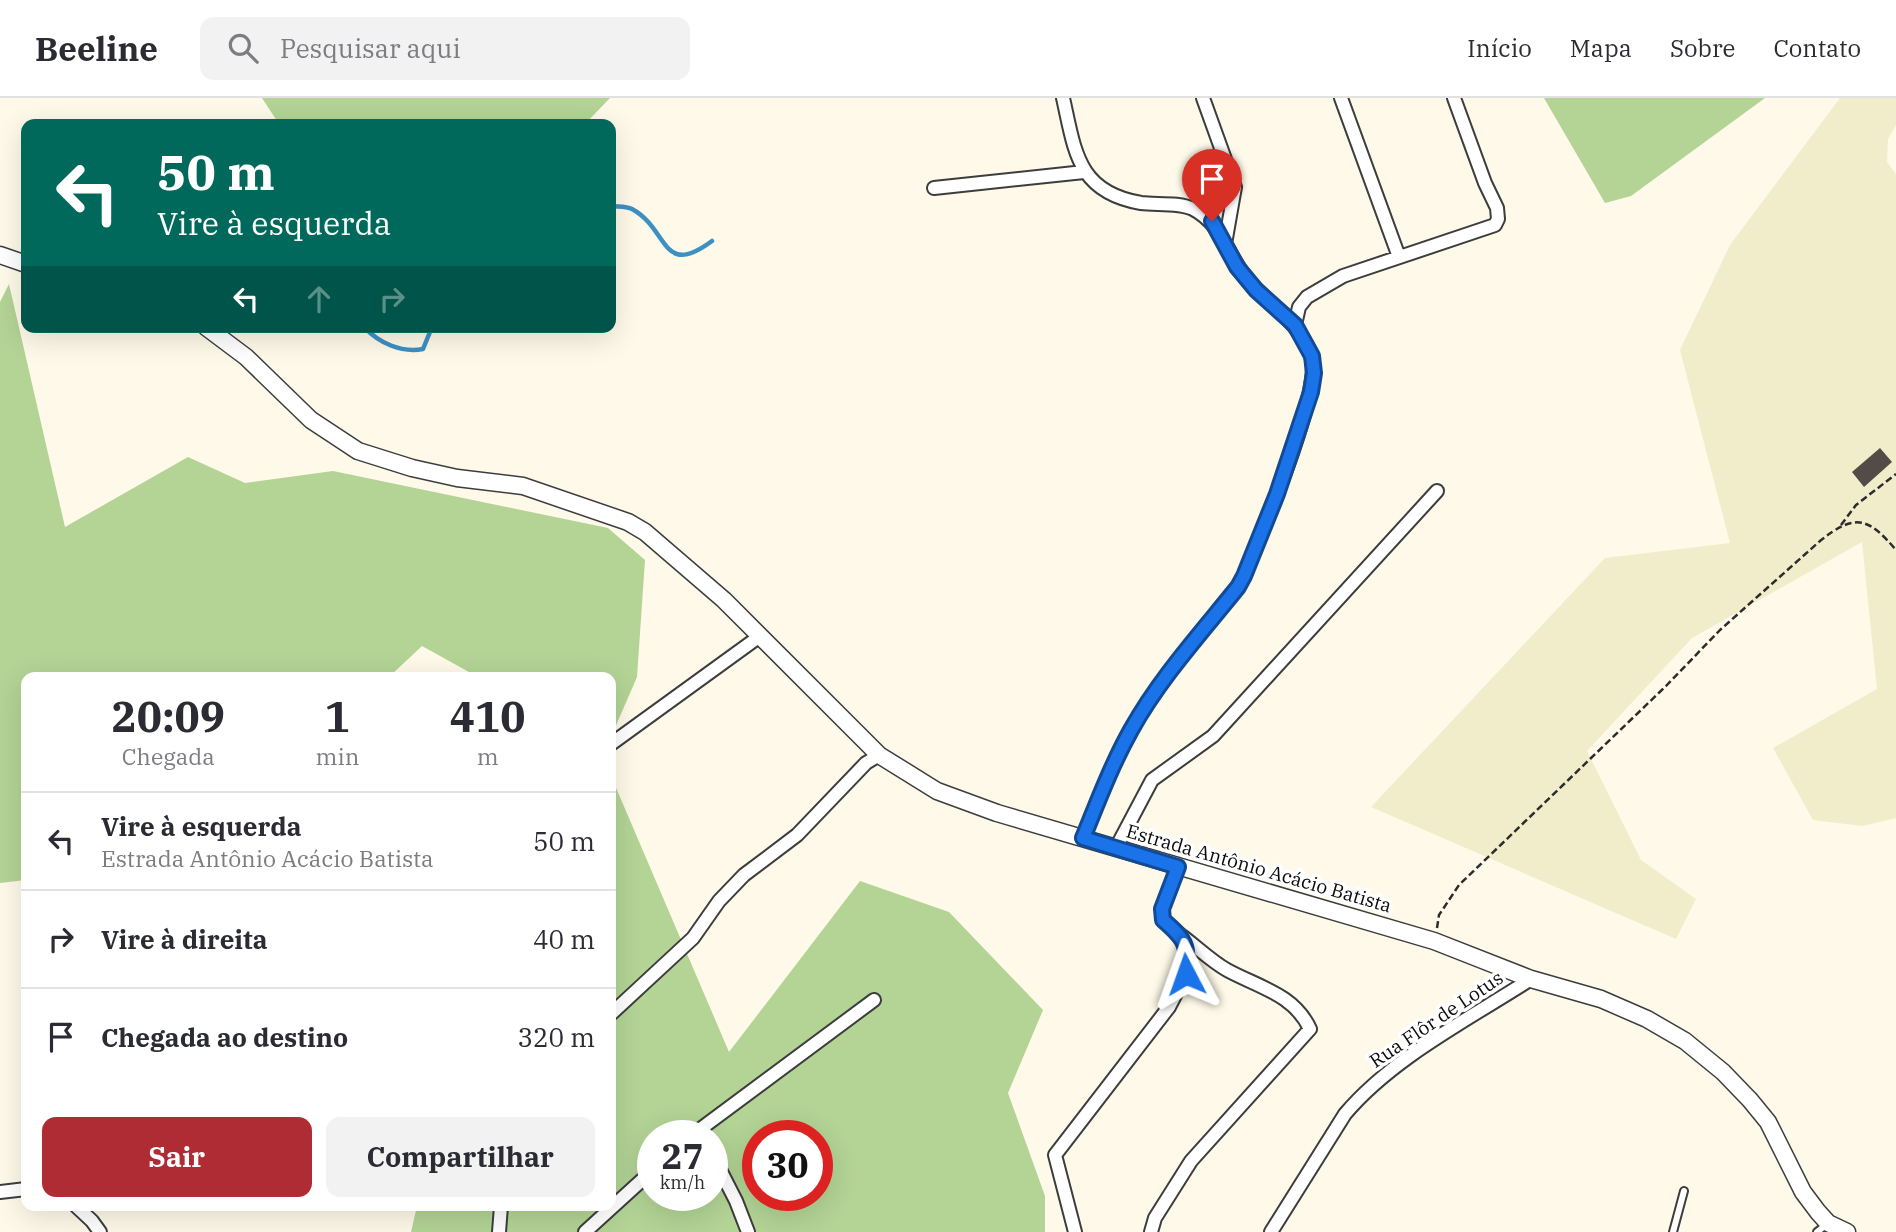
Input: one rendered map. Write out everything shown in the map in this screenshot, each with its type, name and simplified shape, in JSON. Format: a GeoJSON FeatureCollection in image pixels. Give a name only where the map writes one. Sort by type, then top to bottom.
{"type":"FeatureCollection","features":[{"type":"Feature","properties":{"kind":"street"},"geometry":{"type":"LineString","coordinates":[[1063,98],[1077,159],[1084,172],[1107,191],[1122,198],[1139,203],[1190,208],[1212,221],[1237,267],[1256,290],[1295,325],[1312,356],[1314,373],[1311,392],[1277,494],[1244,576],[1165,678],[1132,729],[1105,781],[1083,838]]}},
{"type":"Feature","properties":{"kind":"street"},"geometry":{"type":"LineString","coordinates":[[1203,98],[1235,187],[1224,244]]}},
{"type":"Feature","properties":{"kind":"street"},"geometry":{"type":"LineString","coordinates":[[1341,98],[1398,257]]}},
{"type":"Feature","properties":{"kind":"street"},"geometry":{"type":"LineString","coordinates":[[1295,325],[1299,307],[1307,297],[1343,276],[1495,225],[1499,219],[1497,208],[1485,184],[1454,98]]}},
{"type":"Feature","properties":{"kind":"street"},"geometry":{"type":"LineString","coordinates":[[934,188],[1084,172]]}},
{"type":"Feature","properties":{"kind":"street"},"geometry":{"type":"LineString","coordinates":[[0,255],[21,262]]}},
{"type":"Feature","properties":{"kind":"street","name":"Estrada Antônio Acácio Batista"},"geometry":{"type":"LineString","coordinates":[[214,333],[246,357],[311,421],[358,451],[412,468],[457,478],[523,486],[628,522],[669,550],[724,600],[879,755],[909,775],[957,799],[1178,867],[1434,941],[1531,979],[1601,999],[1647,1019],[1685,1041],[1723,1072],[1750,1100],[1768,1122],[1803,1192],[1818,1212],[1823,1227],[1847,1232]]}},
{"type":"Feature","properties":{"kind":"street"},"geometry":{"type":"LineString","coordinates":[[1116,848],[1152,780],[1213,736],[1437,491]]}},
{"type":"Feature","properties":{"kind":"street"},"geometry":{"type":"LineString","coordinates":[[616,740],[760,636]]}},
{"type":"Feature","properties":{"kind":"street"},"geometry":{"type":"LineString","coordinates":[[616,1009],[693,939],[719,901],[744,874],[797,835],[866,763],[879,755]]}},
{"type":"Feature","properties":{"kind":"street"},"geometry":{"type":"LineString","coordinates":[[1151,1232],[1155,1218],[1191,1161],[1310,1029],[1304,1016],[1284,997],[1224,969],[1163,920],[1162,909],[1178,867]]}},
{"type":"Feature","properties":{"kind":"street"},"geometry":{"type":"LineString","coordinates":[[1075,1232],[1055,1155],[1169,1007],[1186,974],[1188,954],[1182,936]]}},
{"type":"Feature","properties":{"kind":"street","name":"Rua Flôr de Lotus"},"geometry":{"type":"LineString","coordinates":[[1271,1232],[1345,1114],[1378,1079],[1531,979]]}},
{"type":"Feature","properties":{"kind":"street"},"geometry":{"type":"LineString","coordinates":[[715,1120],[874,1000]]}},
{"type":"Feature","properties":{"kind":"street"},"geometry":{"type":"LineString","coordinates":[[616,1204],[637,1185]]}},
{"type":"Feature","properties":{"kind":"street"},"geometry":{"type":"LineString","coordinates":[[728,1185],[748,1232]]}},
{"type":"Feature","properties":{"kind":"street"},"geometry":{"type":"LineString","coordinates":[[0,1192],[21,1190]]}},
{"type":"Feature","properties":{"kind":"street"},"geometry":{"type":"LineString","coordinates":[[81,1211],[100,1232]]}},
{"type":"Feature","properties":{"kind":"street"},"geometry":{"type":"LineString","coordinates":[[499,1232],[501,1211]]}},
{"type":"Feature","properties":{"kind":"street"},"geometry":{"type":"LineString","coordinates":[[585,1232],[608,1211]]}},
{"type":"Feature","properties":{"kind":"lane"},"geometry":{"type":"LineString","coordinates":[[1673,1232],[1684,1191]]}},
{"type":"Feature","properties":{"kind":"path"},"geometry":{"type":"LineString","coordinates":[[1839,528],[1856,505],[1896,474]]}},
{"type":"Feature","properties":{"kind":"path"},"geometry":{"type":"LineString","coordinates":[[1434,941],[1439,915],[1459,885],[1666,686],[1720,630],[1820,541],[1851,522],[1861,521],[1881,531],[1896,550]]}},
{"type":"Feature","properties":{"kind":"shaded area"},"geometry":{"type":"Polygon","coordinates":[[[1840,98],[1896,98],[1896,125],[1888,139],[1887,162],[1896,174],[1896,818],[1862,826],[1813,820],[1773,748],[1877,689],[1862,542],[1692,638],[1587,751],[1641,860],[1696,899],[1676,939],[1371,807],[1605,558],[1730,543],[1680,350],[1730,245],[1840,98]]]}},
{"type":"Feature","properties":{"kind":"green space"},"geometry":{"type":"Polygon","coordinates":[[[262,98],[610,98],[590,119],[276,119],[262,98]]]}},
{"type":"Feature","properties":{"kind":"green space"},"geometry":{"type":"Polygon","coordinates":[[[1544,98],[1765,98],[1631,196],[1605,203],[1544,98]]]}},
{"type":"Feature","properties":{"kind":"green space"},"geometry":{"type":"Polygon","coordinates":[[[9,284],[65,527],[188,457],[245,483],[333,471],[608,528],[645,560],[637,677],[616,725],[616,672],[469,672],[422,646],[394,672],[21,672],[21,881],[0,883],[0,302],[9,284]]]}},
{"type":"Feature","properties":{"kind":"green space"},"geometry":{"type":"Polygon","coordinates":[[[616,788],[729,1052],[860,881],[949,912],[1043,1010],[1008,1093],[1045,1196],[1045,1232],[411,1232],[416,1211],[616,1211],[616,788]]]}},
{"type":"Feature","properties":{"kind":"building"},"geometry":{"type":"Polygon","coordinates":[[[1880,448],[1892,462],[1864,487],[1852,472],[1880,448]]]}},
{"type":"Feature","properties":{"kind":"waterway"},"geometry":{"type":"LineString","coordinates":[[616,207],[630,208],[644,218],[674,253],[683,255],[712,241]]}},
{"type":"Feature","properties":{"kind":"waterway"},"geometry":{"type":"LineString","coordinates":[[371,333],[391,345],[407,350],[423,349],[430,333]]}},
{"type":"Feature","properties":{"kind":"route"},"geometry":{"type":"LineString","coordinates":[[1186,974],[1188,954],[1182,936],[1163,920],[1162,909],[1178,867],[1083,838],[1105,781],[1132,729],[1165,678],[1244,576],[1277,494],[1311,392],[1314,373],[1312,356],[1295,325],[1256,290],[1237,267],[1212,221]]}}]}
